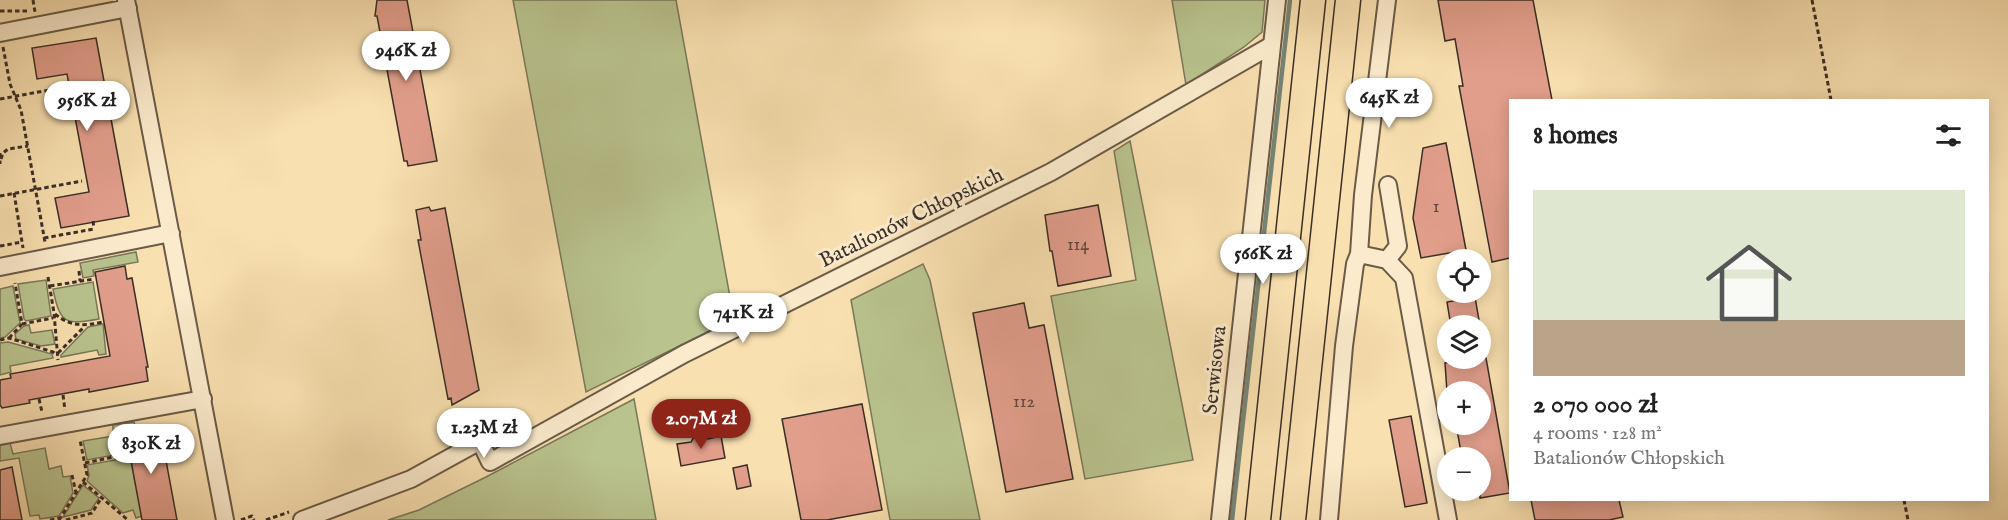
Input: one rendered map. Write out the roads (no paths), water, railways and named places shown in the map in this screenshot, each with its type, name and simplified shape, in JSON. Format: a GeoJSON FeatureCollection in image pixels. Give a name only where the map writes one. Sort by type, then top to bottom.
{"type":"FeatureCollection","features":[{"type":"Feature","properties":{"kind":"highway"},"geometry":{"type":"LineString","coordinates":[[1258,520],[1313,0]]}},
{"type":"Feature","properties":{"kind":"highway"},"geometry":{"type":"LineString","coordinates":[[1293,520],[1348,0]]}},
{"type":"Feature","properties":{"kind":"street","name":"Serwisowa"},"geometry":{"type":"LineString","coordinates":[[1220,520],[1277,0]]}},
{"type":"Feature","properties":{"kind":"street"},"geometry":{"type":"LineString","coordinates":[[1329,520],[1344,346],[1354,264],[1359,254],[1363,195],[1387,0]]}},
{"type":"Feature","properties":{"kind":"street"},"geometry":{"type":"LineString","coordinates":[[1,37],[127,4],[225,520]]}},
{"type":"Feature","properties":{"kind":"street","name":"Batalionów Chłopskich"},"geometry":{"type":"LineString","coordinates":[[480,441],[490,462],[684,354],[1051,172],[1272,45]]}},
{"type":"Feature","properties":{"kind":"street"},"geometry":{"type":"LineString","coordinates":[[1387,260],[1398,246],[1388,185]]}},
{"type":"Feature","properties":{"kind":"street"},"geometry":{"type":"LineString","coordinates":[[0,267],[171,233]]}},
{"type":"Feature","properties":{"kind":"street"},"geometry":{"type":"LineString","coordinates":[[1359,254],[1387,260],[1404,278],[1449,520]]}},
{"type":"Feature","properties":{"kind":"street"},"geometry":{"type":"LineString","coordinates":[[0,436],[202,399]]}},
{"type":"Feature","properties":{"kind":"street"},"geometry":{"type":"LineString","coordinates":[[302,520],[395,486],[511,424]]}},
{"type":"Feature","properties":{"kind":"waterway"},"geometry":{"type":"LineString","coordinates":[[1232,520],[1290,0]]}}]}
